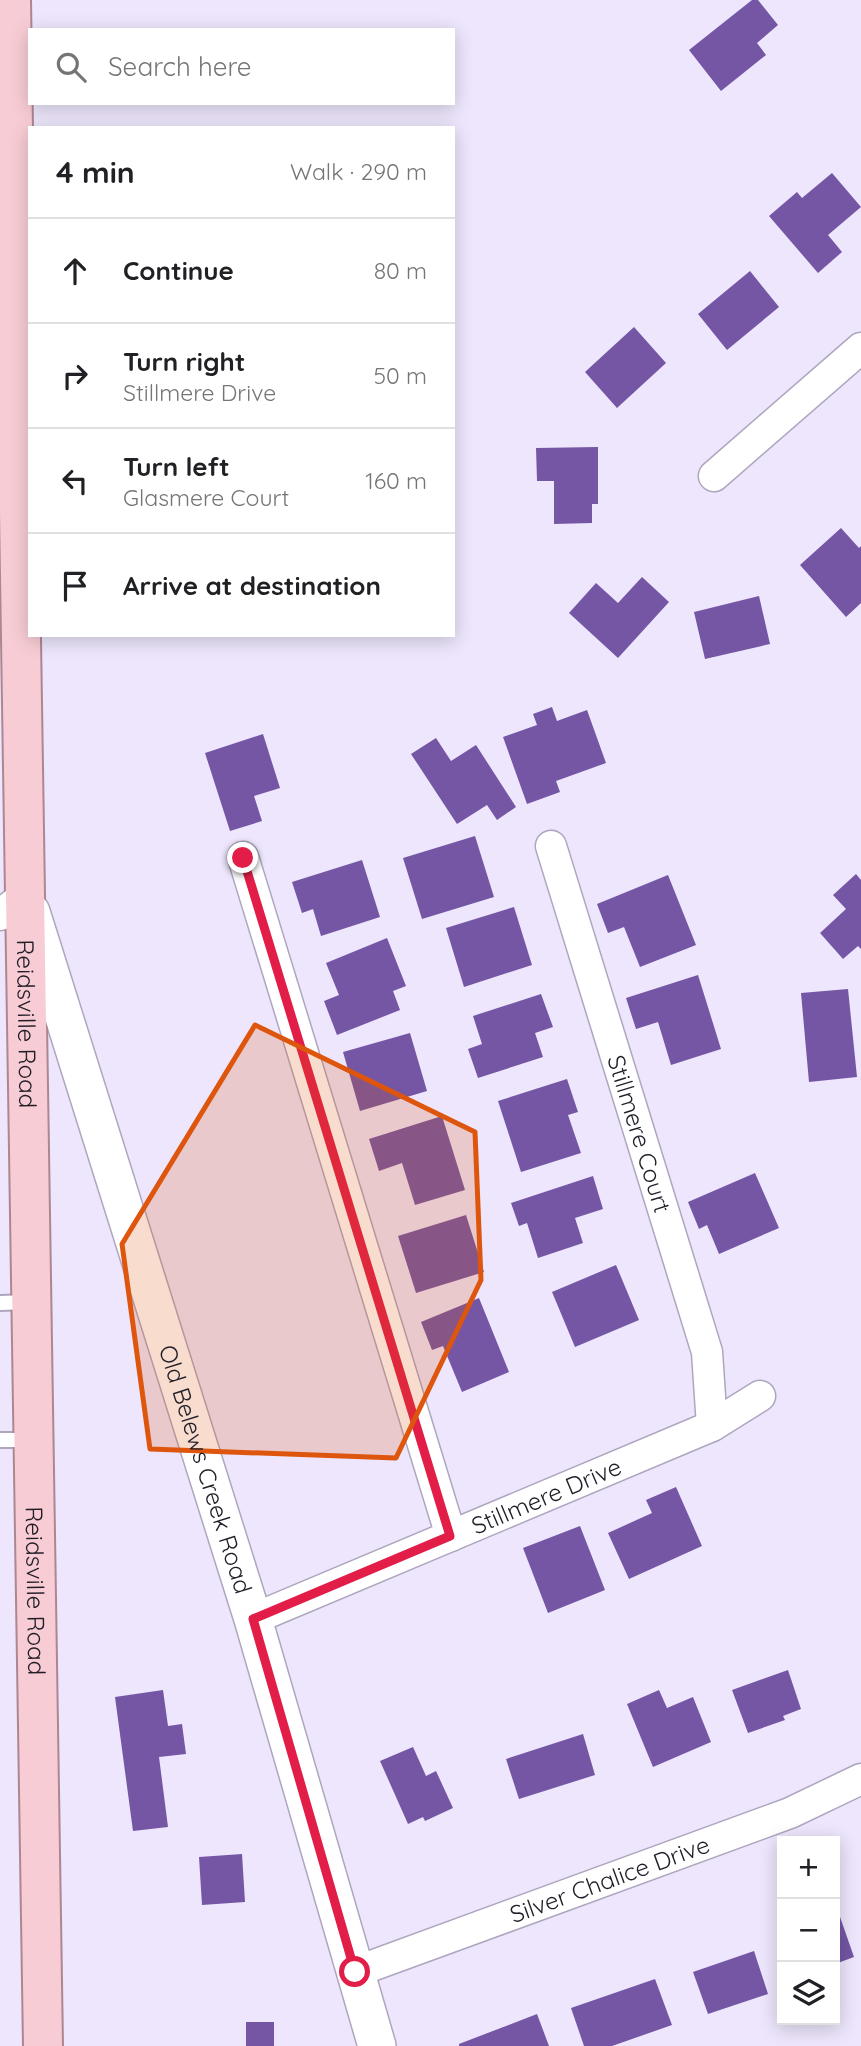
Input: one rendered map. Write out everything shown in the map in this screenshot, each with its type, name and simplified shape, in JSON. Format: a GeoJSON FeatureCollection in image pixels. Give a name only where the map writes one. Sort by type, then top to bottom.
{"type":"FeatureCollection","features":[{"type":"Feature","properties":{"kind":"highway","name":"Reidsville Road"},"geometry":{"type":"LineString","coordinates":[[11,0],[7,179],[17,1440],[43,2046]]}},
{"type":"Feature","properties":{"kind":"street"},"geometry":{"type":"LineString","coordinates":[[714,476],[861,348]]}},
{"type":"Feature","properties":{"kind":"street","name":"Stillmere Court"},"geometry":{"type":"LineString","coordinates":[[551,846],[707,1352],[712,1426]]}},
{"type":"Feature","properties":{"kind":"street"},"geometry":{"type":"LineString","coordinates":[[243,858],[450,1536]]}},
{"type":"Feature","properties":{"kind":"street","name":"Old Belews Creek Road"},"geometry":{"type":"LineString","coordinates":[[13,905],[253,1619],[377,2046]]}},
{"type":"Feature","properties":{"kind":"street","name":"Stillmere Drive"},"geometry":{"type":"LineString","coordinates":[[253,1619],[712,1426],[760,1395]]}},
{"type":"Feature","properties":{"kind":"street","name":"Silver Chalice Drive"},"geometry":{"type":"LineString","coordinates":[[355,1972],[790,1813],[861,1779]]}},
{"type":"Feature","properties":{"kind":"highlighted area"},"geometry":{"type":"Polygon","coordinates":[[[255,1025],[475,1132],[481,1280],[396,1458],[150,1449],[122,1244],[255,1025]]]}},
{"type":"Feature","properties":{"kind":"building"},"geometry":{"type":"Polygon","coordinates":[[[752,0],[758,0],[778,25],[757,43],[766,55],[721,91],[689,50],[752,0]]]}},
{"type":"Feature","properties":{"kind":"building"},"geometry":{"type":"Polygon","coordinates":[[[832,173],[861,207],[828,235],[842,252],[818,273],[769,216],[797,192],[802,198],[832,173]]]}},
{"type":"Feature","properties":{"kind":"building"},"geometry":{"type":"Polygon","coordinates":[[[750,271],[779,307],[727,350],[698,314],[750,271]]]}},
{"type":"Feature","properties":{"kind":"building"},"geometry":{"type":"Polygon","coordinates":[[[634,327],[666,363],[617,408],[585,372],[634,327]]]}},
{"type":"Feature","properties":{"kind":"building"},"geometry":{"type":"Polygon","coordinates":[[[598,447],[598,504],[592,504],[592,523],[554,524],[554,481],[537,481],[536,448],[598,447]]]}},
{"type":"Feature","properties":{"kind":"building"},"geometry":{"type":"Polygon","coordinates":[[[841,528],[859,548],[861,546],[861,603],[846,617],[800,565],[841,528]]]}},
{"type":"Feature","properties":{"kind":"building"},"geometry":{"type":"Polygon","coordinates":[[[642,577],[669,602],[618,658],[569,613],[596,583],[618,603],[642,577]]]}},
{"type":"Feature","properties":{"kind":"building"},"geometry":{"type":"Polygon","coordinates":[[[759,596],[770,644],[705,659],[694,612],[759,596]]]}},
{"type":"Feature","properties":{"kind":"building"},"geometry":{"type":"Polygon","coordinates":[[[552,707],[557,721],[587,710],[606,763],[556,781],[560,792],[527,804],[503,737],[537,725],[533,714],[552,707]]]}},
{"type":"Feature","properties":{"kind":"building"},"geometry":{"type":"Polygon","coordinates":[[[263,734],[280,788],[254,796],[262,821],[230,831],[205,753],[263,734]]]}},
{"type":"Feature","properties":{"kind":"building"},"geometry":{"type":"Polygon","coordinates":[[[436,738],[451,761],[476,745],[516,807],[497,820],[487,805],[457,824],[411,754],[436,738]]]}},
{"type":"Feature","properties":{"kind":"building"},"geometry":{"type":"Polygon","coordinates":[[[475,836],[494,897],[422,919],[403,858],[475,836]]]}},
{"type":"Feature","properties":{"kind":"building"},"geometry":{"type":"Polygon","coordinates":[[[362,860],[380,917],[321,936],[313,909],[302,913],[292,882],[362,860]]]}},
{"type":"Feature","properties":{"kind":"building"},"geometry":{"type":"Polygon","coordinates":[[[856,874],[861,880],[861,949],[858,946],[843,959],[820,933],[846,909],[833,895],[856,874]]]}},
{"type":"Feature","properties":{"kind":"building"},"geometry":{"type":"Polygon","coordinates":[[[668,875],[696,945],[640,967],[624,927],[608,933],[597,904],[668,875]]]}},
{"type":"Feature","properties":{"kind":"building"},"geometry":{"type":"Polygon","coordinates":[[[514,907],[532,965],[464,987],[446,928],[514,907]]]}},
{"type":"Feature","properties":{"kind":"building"},"geometry":{"type":"Polygon","coordinates":[[[387,938],[406,986],[393,991],[400,1010],[337,1035],[324,1001],[339,995],[326,963],[387,938]]]}},
{"type":"Feature","properties":{"kind":"building"},"geometry":{"type":"Polygon","coordinates":[[[698,975],[721,1049],[671,1065],[658,1022],[636,1029],[626,998],[698,975]]]}},
{"type":"Feature","properties":{"kind":"building"},"geometry":{"type":"Polygon","coordinates":[[[848,989],[857,1077],[809,1082],[801,993],[848,989]]]}},
{"type":"Feature","properties":{"kind":"building"},"geometry":{"type":"Polygon","coordinates":[[[541,994],[553,1027],[535,1033],[543,1057],[478,1078],[468,1049],[482,1044],[473,1016],[541,994]]]}},
{"type":"Feature","properties":{"kind":"building"},"geometry":{"type":"Polygon","coordinates":[[[410,1033],[427,1091],[360,1111],[343,1052],[410,1033]]]}},
{"type":"Feature","properties":{"kind":"building"},"geometry":{"type":"Polygon","coordinates":[[[567,1079],[578,1112],[568,1115],[581,1153],[521,1172],[498,1101],[567,1079]]]}},
{"type":"Feature","properties":{"kind":"building"},"geometry":{"type":"Polygon","coordinates":[[[442,1116],[465,1190],[415,1205],[402,1163],[379,1171],[369,1139],[442,1116]]]}},
{"type":"Feature","properties":{"kind":"building"},"geometry":{"type":"Polygon","coordinates":[[[755,1173],[779,1228],[719,1254],[707,1225],[699,1229],[688,1202],[755,1173]]]}},
{"type":"Feature","properties":{"kind":"building"},"geometry":{"type":"Polygon","coordinates":[[[593,1176],[603,1209],[575,1218],[583,1243],[538,1258],[527,1223],[519,1226],[511,1203],[593,1176]]]}},
{"type":"Feature","properties":{"kind":"building"},"geometry":{"type":"Polygon","coordinates":[[[466,1215],[484,1272],[416,1293],[398,1236],[466,1215]]]}},
{"type":"Feature","properties":{"kind":"building"},"geometry":{"type":"Polygon","coordinates":[[[616,1265],[639,1320],[575,1347],[552,1292],[616,1265]]]}},
{"type":"Feature","properties":{"kind":"building"},"geometry":{"type":"Polygon","coordinates":[[[479,1298],[509,1372],[462,1392],[443,1346],[432,1350],[421,1322],[479,1298]]]}},
{"type":"Feature","properties":{"kind":"building"},"geometry":{"type":"Polygon","coordinates":[[[676,1487],[702,1546],[629,1579],[608,1533],[652,1513],[646,1500],[676,1487]]]}},
{"type":"Feature","properties":{"kind":"building"},"geometry":{"type":"Polygon","coordinates":[[[580,1526],[605,1590],[548,1613],[523,1548],[580,1526]]]}},
{"type":"Feature","properties":{"kind":"building"},"geometry":{"type":"Polygon","coordinates":[[[788,1670],[801,1709],[783,1716],[785,1720],[748,1733],[732,1690],[788,1670]]]}},
{"type":"Feature","properties":{"kind":"building"},"geometry":{"type":"Polygon","coordinates":[[[163,1690],[168,1726],[182,1724],[186,1754],[159,1757],[168,1827],[133,1831],[115,1697],[163,1690]]]}},
{"type":"Feature","properties":{"kind":"building"},"geometry":{"type":"Polygon","coordinates":[[[659,1690],[667,1708],[693,1697],[711,1742],[653,1767],[627,1704],[659,1690]]]}},
{"type":"Feature","properties":{"kind":"building"},"geometry":{"type":"Polygon","coordinates":[[[583,1734],[595,1775],[519,1799],[506,1759],[583,1734]]]}},
{"type":"Feature","properties":{"kind":"building"},"geometry":{"type":"Polygon","coordinates":[[[413,1747],[426,1776],[436,1771],[453,1808],[425,1821],[423,1817],[408,1824],[380,1761],[413,1747]]]}},
{"type":"Feature","properties":{"kind":"building"},"geometry":{"type":"Polygon","coordinates":[[[242,1854],[245,1902],[202,1905],[199,1857],[242,1854]]]}},
{"type":"Feature","properties":{"kind":"building"},"geometry":{"type":"Polygon","coordinates":[[[840,1917],[854,1957],[840,1962],[840,1917]]]}},
{"type":"Feature","properties":{"kind":"building"},"geometry":{"type":"Polygon","coordinates":[[[754,1951],[768,1994],[708,2014],[693,1972],[754,1951]]]}},
{"type":"Feature","properties":{"kind":"building"},"geometry":{"type":"Polygon","coordinates":[[[655,1979],[672,2025],[612,2046],[584,2046],[571,2008],[655,1979]]]}},
{"type":"Feature","properties":{"kind":"building"},"geometry":{"type":"Polygon","coordinates":[[[537,2014],[549,2046],[459,2046],[459,2044],[537,2014]]]}},
{"type":"Feature","properties":{"kind":"building"},"geometry":{"type":"Polygon","coordinates":[[[246,2022],[274,2022],[274,2046],[246,2046],[246,2022]]]}},
{"type":"Feature","properties":{"kind":"route"},"geometry":{"type":"LineString","coordinates":[[243,858],[450,1536],[253,1619],[355,1972]]}}]}
